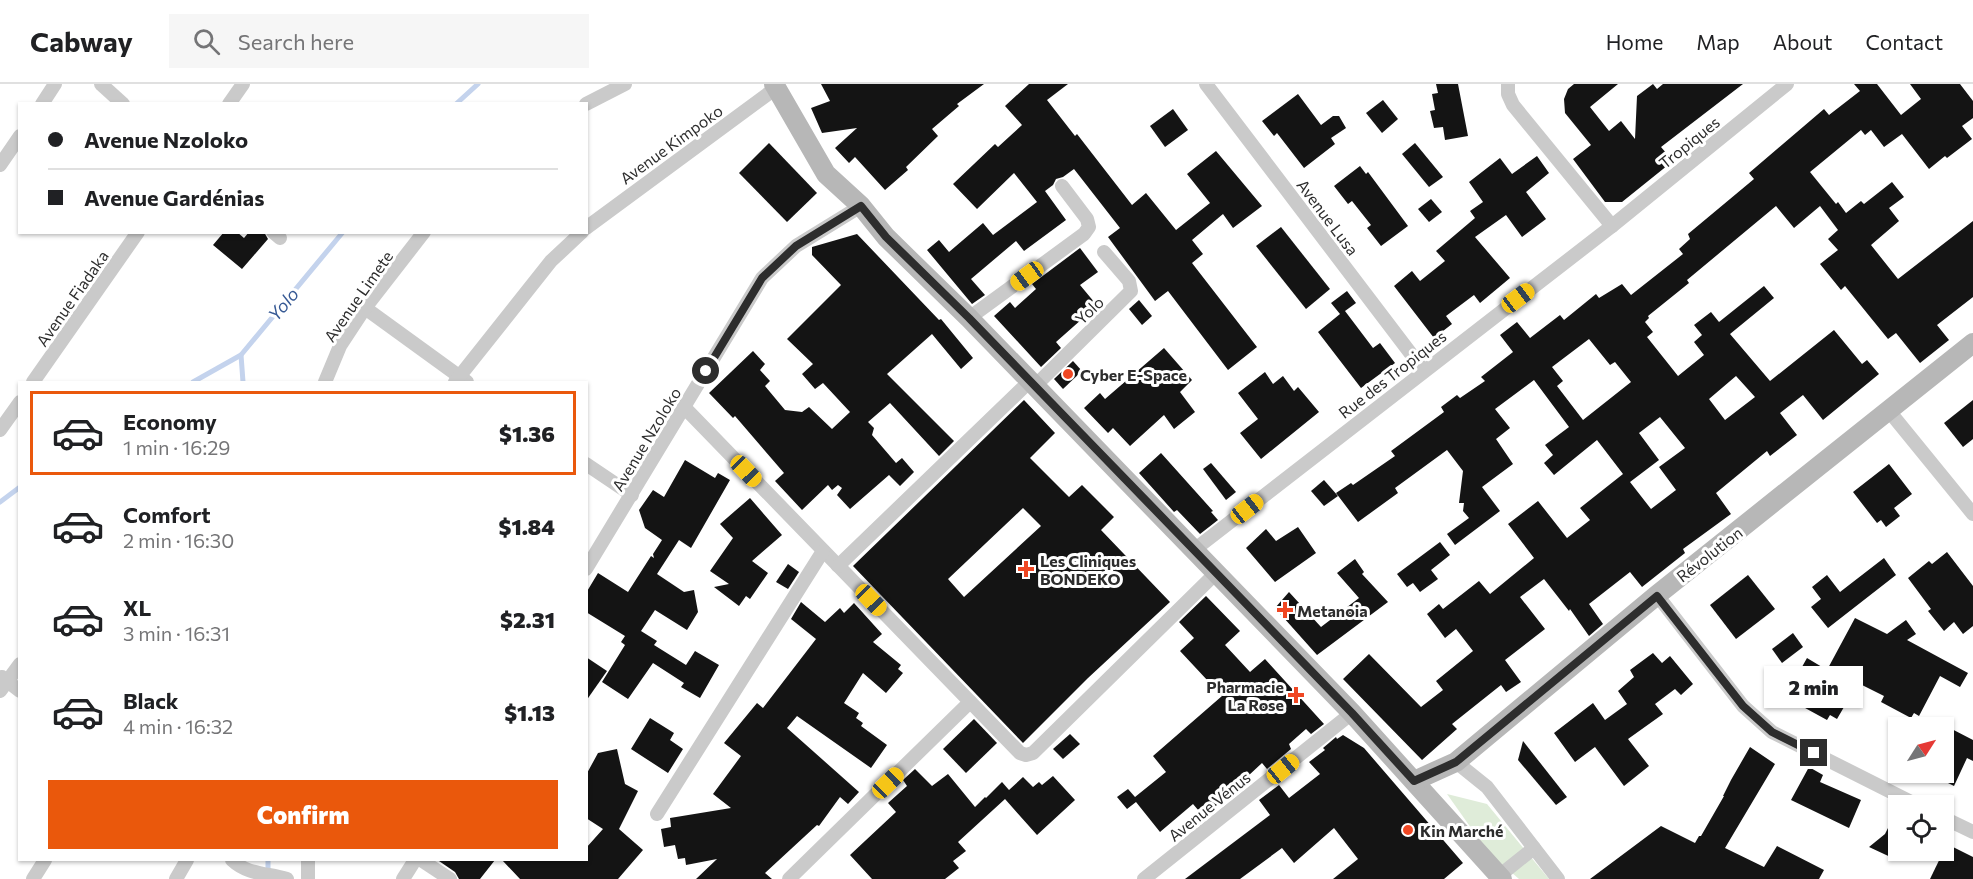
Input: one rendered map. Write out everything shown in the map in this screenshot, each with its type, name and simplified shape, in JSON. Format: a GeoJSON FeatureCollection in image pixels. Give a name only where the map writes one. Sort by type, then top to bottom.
{"type":"FeatureCollection","features":[{"type":"Feature","properties":{"kind":"street"},"geometry":{"type":"LineString","coordinates":[[43,102],[55,84]]}},
{"type":"Feature","properties":{"kind":"street"},"geometry":{"type":"LineString","coordinates":[[100,84],[121,102]]}},
{"type":"Feature","properties":{"kind":"street"},"geometry":{"type":"LineString","coordinates":[[230,102],[243,84]]}},
{"type":"Feature","properties":{"kind":"street"},"geometry":{"type":"LineString","coordinates":[[588,103],[625,84]]}},
{"type":"Feature","properties":{"kind":"street","name":"Avenue Lusa"},"geometry":{"type":"LineString","coordinates":[[1206,84],[1424,371]]}},
{"type":"Feature","properties":{"kind":"street"},"geometry":{"type":"LineString","coordinates":[[1508,84],[1508,94],[1513,105],[1612,226]]}},
{"type":"Feature","properties":{"kind":"street","name":"Tropiques"},"geometry":{"type":"LineString","coordinates":[[1612,226],[1787,84]]}},
{"type":"Feature","properties":{"kind":"street"},"geometry":{"type":"LineString","coordinates":[[775,86],[826,174],[861,206],[886,237],[969,318],[1352,713],[1499,878],[1534,848]]}},
{"type":"Feature","properties":{"kind":"street","name":"Avenue Kimpoko"},"geometry":{"type":"LineString","coordinates":[[588,226],[775,86]]}},
{"type":"Feature","properties":{"kind":"street"},"geometry":{"type":"LineString","coordinates":[[0,165],[18,139]]}},
{"type":"Feature","properties":{"kind":"street"},"geometry":{"type":"LineString","coordinates":[[969,318],[1084,234],[1089,227],[1087,219],[1062,186]]}},
{"type":"Feature","properties":{"kind":"street","name":"Avenue Nzoloko"},"geometry":{"type":"LineString","coordinates":[[588,566],[762,278],[796,246],[861,206]]}},
{"type":"Feature","properties":{"kind":"street","name":"Rue des Tropiques"},"geometry":{"type":"LineString","coordinates":[[1194,550],[1612,226]]}},
{"type":"Feature","properties":{"kind":"street","name":"Avenue Fiadaka"},"geometry":{"type":"LineString","coordinates":[[34,381],[137,234]]}},
{"type":"Feature","properties":{"kind":"street","name":"Avenue Limete"},"geometry":{"type":"LineString","coordinates":[[325,381],[340,346],[365,308],[422,234]]}},
{"type":"Feature","properties":{"kind":"street"},"geometry":{"type":"LineString","coordinates":[[365,308],[460,381],[551,261],[580,234]]}},
{"type":"Feature","properties":{"kind":"street","name":"Yolo"},"geometry":{"type":"LineString","coordinates":[[1033,384],[1131,291],[1129,281],[1104,252]]}},
{"type":"Feature","properties":{"kind":"street","name":"Révolution"},"geometry":{"type":"LineString","coordinates":[[1414,781],[1456,762],[1657,596],[1973,343]]}},
{"type":"Feature","properties":{"kind":"street"},"geometry":{"type":"LineString","coordinates":[[838,566],[1033,384]]}},
{"type":"Feature","properties":{"kind":"street"},"geometry":{"type":"LineString","coordinates":[[0,430],[18,405]]}},
{"type":"Feature","properties":{"kind":"street"},"geometry":{"type":"LineString","coordinates":[[684,407],[1020,753],[1026,755],[1033,753],[1216,573]]}},
{"type":"Feature","properties":{"kind":"street"},"geometry":{"type":"LineString","coordinates":[[1889,411],[1973,514]]}},
{"type":"Feature","properties":{"kind":"street"},"geometry":{"type":"LineString","coordinates":[[588,465],[632,495]]}},
{"type":"Feature","properties":{"kind":"street"},"geometry":{"type":"LineString","coordinates":[[657,814],[823,551]]}},
{"type":"Feature","properties":{"kind":"street"},"geometry":{"type":"LineString","coordinates":[[1657,596],[1743,706],[1772,732],[1897,795]]}},
{"type":"Feature","properties":{"kind":"street"},"geometry":{"type":"LineString","coordinates":[[18,665],[2,683],[18,690]]}},
{"type":"Feature","properties":{"kind":"street"},"geometry":{"type":"LineString","coordinates":[[789,879],[970,702]]}},
{"type":"Feature","properties":{"kind":"street","name":"Avenue Vénus"},"geometry":{"type":"LineString","coordinates":[[1144,879],[1352,713]]}},
{"type":"Feature","properties":{"kind":"street"},"geometry":{"type":"LineString","coordinates":[[1456,762],[1487,788],[1558,879]]}},
{"type":"Feature","properties":{"kind":"street"},"geometry":{"type":"LineString","coordinates":[[1954,823],[1973,832]]}},
{"type":"Feature","properties":{"kind":"street"},"geometry":{"type":"LineString","coordinates":[[33,879],[44,861]]}},
{"type":"Feature","properties":{"kind":"street"},"geometry":{"type":"LineString","coordinates":[[176,879],[186,861]]}},
{"type":"Feature","properties":{"kind":"street"},"geometry":{"type":"LineString","coordinates":[[308,861],[308,879]]}},
{"type":"Feature","properties":{"kind":"street"},"geometry":{"type":"LineString","coordinates":[[403,879],[414,861]]}},
{"type":"Feature","properties":{"kind":"street"},"geometry":{"type":"LineString","coordinates":[[423,861],[450,879]]}},
{"type":"Feature","properties":{"kind":"street"},"geometry":{"type":"LineString","coordinates":[[236,868],[285,878]]}},
{"type":"Feature","properties":{"kind":"green space"},"geometry":{"type":"Polygon","coordinates":[[[1447,794],[1487,804],[1549,879],[1519,879],[1488,852],[1447,794]]]}},
{"type":"Feature","properties":{"kind":"building"},"geometry":{"type":"Polygon","coordinates":[[[821,84],[984,84],[957,104],[959,106],[932,129],[938,136],[906,167],[908,170],[885,190],[855,157],[849,163],[835,148],[857,128],[822,133],[811,108],[830,101],[821,84]]]}},
{"type":"Feature","properties":{"kind":"building"},"geometry":{"type":"Polygon","coordinates":[[[1029,84],[1068,84],[1047,100],[1075,136],[1077,134],[1132,205],[1146,193],[1176,230],[1210,203],[1187,174],[1216,151],[1262,206],[1233,228],[1223,214],[1192,240],[1203,254],[1192,263],[1257,347],[1228,370],[1168,291],[1155,301],[1108,237],[1120,228],[1074,169],[1056,179],[1053,185],[1045,191],[1066,220],[1024,251],[1016,241],[971,279],[985,295],[972,304],[927,250],[939,240],[949,252],[983,223],[993,235],[1037,202],[1014,173],[977,209],[953,184],[995,144],[998,147],[1022,125],[1005,106],[1029,84]]]}},
{"type":"Feature","properties":{"kind":"building"},"geometry":{"type":"Polygon","coordinates":[[[1436,84],[1458,84],[1468,136],[1445,140],[1443,127],[1434,128],[1430,111],[1435,110],[1432,94],[1438,93],[1436,84]]]}},
{"type":"Feature","properties":{"kind":"building"},"geometry":{"type":"Polygon","coordinates":[[[1574,84],[1618,84],[1590,107],[1609,131],[1621,121],[1635,139],[1637,96],[1653,84],[1657,89],[1663,84],[1743,84],[1661,147],[1673,161],[1622,202],[1605,202],[1573,159],[1591,145],[1565,113],[1564,99],[1568,89],[1574,84]]]}},
{"type":"Feature","properties":{"kind":"building"},"geometry":{"type":"Polygon","coordinates":[[[1854,84],[1877,84],[1901,115],[1921,99],[1910,84],[1960,84],[1973,101],[1973,118],[1962,126],[1972,139],[1929,169],[1902,134],[1884,147],[1871,130],[1865,135],[1861,130],[1810,172],[1846,213],[1861,201],[1864,204],[1892,182],[1904,197],[1889,208],[1899,221],[1871,245],[1898,279],[1973,221],[1973,297],[1937,325],[1949,340],[1920,363],[1896,333],[1888,339],[1845,286],[1841,290],[1820,264],[1838,250],[1828,239],[1838,230],[1820,206],[1794,228],[1776,206],[1687,280],[1689,283],[1648,316],[1645,322],[1653,332],[1647,337],[1678,376],[1704,355],[1694,342],[1702,335],[1694,325],[1711,312],[1719,322],[1764,286],[1774,298],[1730,334],[1770,381],[1834,330],[1862,364],[1867,360],[1879,374],[1823,420],[1803,395],[1780,413],[1797,435],[1770,456],[1767,451],[1716,493],[1731,514],[1683,549],[1685,553],[1642,587],[1630,572],[1589,604],[1603,624],[1589,636],[1570,609],[1569,611],[1544,579],[1520,597],[1545,629],[1505,660],[1521,682],[1506,692],[1501,685],[1452,724],[1457,729],[1422,760],[1343,679],[1369,654],[1421,707],[1443,690],[1436,681],[1473,651],[1456,629],[1445,638],[1427,614],[1439,604],[1443,609],[1479,581],[1490,594],[1534,558],[1508,524],[1538,501],[1567,538],[1590,520],[1580,508],[1623,474],[1597,440],[1554,475],[1544,463],[1553,455],[1545,445],[1569,427],[1534,380],[1495,409],[1510,428],[1496,439],[1513,464],[1482,487],[1500,511],[1455,545],[1447,534],[1469,518],[1463,511],[1464,503],[1459,503],[1463,471],[1447,450],[1395,488],[1398,493],[1358,522],[1336,493],[1351,483],[1353,485],[1395,456],[1391,451],[1444,412],[1441,407],[1457,395],[1460,398],[1485,381],[1481,377],[1513,352],[1500,335],[1517,322],[1530,338],[1560,315],[1564,320],[1596,294],[1599,298],[1622,284],[1631,295],[1683,254],[1679,249],[1690,239],[1688,234],[1754,179],[1749,173],[1824,109],[1829,115],[1860,91],[1854,84]],[[1589,339],[1552,367],[1563,381],[1557,386],[1583,420],[1631,382],[1615,362],[1610,365],[1589,339]],[[1736,376],[1709,399],[1725,420],[1755,397],[1736,376]],[[1660,417],[1639,433],[1659,460],[1630,482],[1651,509],[1676,490],[1659,467],[1685,448],[1660,417]]]}},
{"type":"Feature","properties":{"kind":"building"},"geometry":{"type":"Polygon","coordinates":[[[1298,94],[1321,125],[1333,116],[1339,116],[1346,128],[1331,138],[1335,144],[1304,168],[1277,133],[1274,136],[1262,121],[1298,94]]]}},
{"type":"Feature","properties":{"kind":"building"},"geometry":{"type":"Polygon","coordinates":[[[1383,100],[1398,119],[1382,133],[1366,113],[1383,100]]]}},
{"type":"Feature","properties":{"kind":"building"},"geometry":{"type":"Polygon","coordinates":[[[1173,109],[1188,130],[1165,147],[1150,126],[1173,109]]]}},
{"type":"Feature","properties":{"kind":"building"},"geometry":{"type":"Polygon","coordinates":[[[769,143],[817,193],[787,222],[739,173],[769,143]]]}},
{"type":"Feature","properties":{"kind":"building"},"geometry":{"type":"Polygon","coordinates":[[[1415,143],[1443,177],[1429,187],[1402,154],[1415,143]]]}},
{"type":"Feature","properties":{"kind":"building"},"geometry":{"type":"Polygon","coordinates":[[[1537,156],[1549,173],[1526,192],[1546,219],[1522,237],[1506,215],[1475,237],[1510,278],[1480,303],[1474,295],[1446,316],[1452,324],[1434,338],[1394,286],[1412,271],[1420,281],[1445,261],[1436,251],[1475,218],[1470,211],[1483,202],[1469,182],[1500,158],[1512,174],[1537,156]]]}},
{"type":"Feature","properties":{"kind":"building"},"geometry":{"type":"Polygon","coordinates":[[[1360,166],[1366,174],[1368,172],[1408,226],[1381,246],[1367,228],[1371,225],[1352,201],[1348,204],[1334,186],[1360,166]]]}},
{"type":"Feature","properties":{"kind":"building"},"geometry":{"type":"Polygon","coordinates":[[[1431,199],[1442,212],[1429,222],[1418,209],[1431,199]]]}},
{"type":"Feature","properties":{"kind":"building"},"geometry":{"type":"Polygon","coordinates":[[[1281,227],[1330,289],[1306,309],[1256,246],[1281,227]]]}},
{"type":"Feature","properties":{"kind":"building"},"geometry":{"type":"Polygon","coordinates":[[[222,234],[239,234],[244,238],[247,234],[265,234],[268,239],[242,269],[213,245],[222,234]]]}},
{"type":"Feature","properties":{"kind":"building"},"geometry":{"type":"Polygon","coordinates":[[[857,234],[939,320],[941,319],[973,358],[961,369],[932,334],[887,374],[954,441],[939,456],[890,403],[868,422],[874,428],[872,435],[896,463],[902,458],[914,472],[900,486],[889,475],[850,509],[837,495],[842,488],[838,485],[832,490],[828,485],[802,510],[775,481],[784,473],[735,416],[733,418],[709,393],[753,351],[765,364],[760,370],[770,381],[765,386],[785,410],[802,412],[809,407],[832,429],[850,412],[823,383],[815,389],[802,374],[813,364],[787,339],[841,285],[812,255],[812,247],[857,234]]]}},
{"type":"Feature","properties":{"kind":"building"},"geometry":{"type":"Polygon","coordinates":[[[1080,248],[1098,272],[1080,285],[1100,309],[1085,323],[1082,319],[1056,342],[1061,348],[1041,367],[994,316],[1010,302],[1015,308],[1036,289],[1032,284],[1080,248]]]}},
{"type":"Feature","properties":{"kind":"building"},"geometry":{"type":"Polygon","coordinates":[[[1347,291],[1356,303],[1345,311],[1373,348],[1380,343],[1395,363],[1361,388],[1318,332],[1340,314],[1331,303],[1347,291]]]}},
{"type":"Feature","properties":{"kind":"building"},"geometry":{"type":"Polygon","coordinates":[[[1139,300],[1152,316],[1142,325],[1129,309],[1139,300]]]}},
{"type":"Feature","properties":{"kind":"building"},"geometry":{"type":"Polygon","coordinates":[[[1164,348],[1192,380],[1180,392],[1195,412],[1174,429],[1164,415],[1130,446],[1113,428],[1108,433],[1084,408],[1100,393],[1105,399],[1164,348]]]}},
{"type":"Feature","properties":{"kind":"building","name":"Cyber E-Space"},"geometry":{"type":"Polygon","coordinates":[[[1073,361],[1082,371],[1063,389],[1054,379],[1073,361]]]}},
{"type":"Feature","properties":{"kind":"building"},"geometry":{"type":"Polygon","coordinates":[[[1265,372],[1273,384],[1283,376],[1294,391],[1298,387],[1319,412],[1261,459],[1240,433],[1258,419],[1238,393],[1265,372]]]}},
{"type":"Feature","properties":{"kind":"building","name":"Les Cliniques BONDEKO"},"geometry":{"type":"Polygon","coordinates":[[[1024,400],[1055,433],[1030,458],[1069,497],[1082,485],[1114,517],[1101,530],[1170,602],[1088,678],[1023,743],[853,566],[1024,400]],[[1023,508],[948,579],[964,597],[1041,526],[1023,508]]]}},
{"type":"Feature","properties":{"kind":"building"},"geometry":{"type":"Polygon","coordinates":[[[1973,400],[1973,439],[1963,447],[1944,423],[1973,400]]]}},
{"type":"Feature","properties":{"kind":"building"},"geometry":{"type":"Polygon","coordinates":[[[1161,453],[1213,511],[1211,512],[1218,520],[1200,534],[1177,510],[1174,512],[1139,473],[1161,453]]]}},
{"type":"Feature","properties":{"kind":"building"},"geometry":{"type":"Polygon","coordinates":[[[685,460],[715,478],[718,473],[730,480],[691,548],[679,540],[657,574],[684,592],[694,590],[698,612],[687,630],[655,610],[641,631],[657,641],[654,645],[686,665],[695,651],[719,665],[700,698],[681,687],[684,683],[653,663],[628,699],[602,682],[625,645],[621,642],[625,636],[588,613],[588,590],[598,573],[628,592],[651,556],[654,558],[653,554],[662,540],[645,528],[639,510],[653,490],[664,497],[685,460]]]}},
{"type":"Feature","properties":{"kind":"building"},"geometry":{"type":"Polygon","coordinates":[[[1211,463],[1236,492],[1226,500],[1203,469],[1211,463]]]}},
{"type":"Feature","properties":{"kind":"building"},"geometry":{"type":"Polygon","coordinates":[[[1889,464],[1912,494],[1894,508],[1900,516],[1886,527],[1881,520],[1877,523],[1853,492],[1889,464]]]}},
{"type":"Feature","properties":{"kind":"building"},"geometry":{"type":"Polygon","coordinates":[[[1324,480],[1338,496],[1324,506],[1311,491],[1324,480]]]}},
{"type":"Feature","properties":{"kind":"building"},"geometry":{"type":"Polygon","coordinates":[[[750,498],[782,535],[752,561],[768,573],[750,599],[746,596],[739,606],[714,587],[729,584],[710,571],[733,538],[720,524],[750,498]]]}},
{"type":"Feature","properties":{"kind":"building"},"geometry":{"type":"Polygon","coordinates":[[[1298,527],[1316,553],[1275,582],[1246,548],[1266,529],[1276,541],[1298,527]]]}},
{"type":"Feature","properties":{"kind":"building"},"geometry":{"type":"Polygon","coordinates":[[[1440,542],[1450,555],[1431,570],[1438,579],[1420,592],[1413,583],[1407,587],[1397,574],[1440,542]]]}},
{"type":"Feature","properties":{"kind":"building"},"geometry":{"type":"Polygon","coordinates":[[[1947,552],[1973,586],[1973,626],[1963,634],[1954,622],[1944,631],[1928,611],[1931,609],[1908,578],[1929,561],[1932,564],[1947,552]]]}},
{"type":"Feature","properties":{"kind":"building"},"geometry":{"type":"Polygon","coordinates":[[[1884,558],[1896,575],[1828,628],[1811,607],[1821,599],[1812,587],[1827,575],[1840,592],[1884,558]]]}},
{"type":"Feature","properties":{"kind":"building"},"geometry":{"type":"Polygon","coordinates":[[[1355,559],[1364,572],[1362,574],[1388,602],[1317,655],[1275,608],[1289,592],[1321,627],[1359,598],[1337,573],[1355,559]]]}},
{"type":"Feature","properties":{"kind":"building"},"geometry":{"type":"Polygon","coordinates":[[[788,564],[799,572],[788,589],[776,582],[788,564]]]}},
{"type":"Feature","properties":{"kind":"building"},"geometry":{"type":"Polygon","coordinates":[[[1748,575],[1775,609],[1736,639],[1710,605],[1748,575]]]}},
{"type":"Feature","properties":{"kind":"building"},"geometry":{"type":"Polygon","coordinates":[[[1206,596],[1240,631],[1225,645],[1250,672],[1265,659],[1324,724],[1311,734],[1306,729],[1289,744],[1291,749],[1267,769],[1262,763],[1204,817],[1193,804],[1160,832],[1136,802],[1127,809],[1117,797],[1128,789],[1135,797],[1166,772],[1153,756],[1222,696],[1180,651],[1194,638],[1179,622],[1206,596]]]}},
{"type":"Feature","properties":{"kind":"building"},"geometry":{"type":"Polygon","coordinates":[[[801,602],[825,622],[840,608],[844,613],[854,603],[882,634],[873,642],[901,665],[898,669],[903,673],[886,693],[863,673],[844,703],[859,713],[856,718],[863,723],[861,726],[887,745],[871,768],[797,716],[787,728],[859,792],[848,804],[840,797],[819,826],[817,825],[765,873],[772,879],[696,879],[717,859],[686,865],[685,858],[678,859],[675,845],[664,847],[661,829],[671,827],[670,818],[731,808],[713,794],[741,756],[724,743],[757,703],[763,708],[816,639],[791,619],[801,602]]]}},
{"type":"Feature","properties":{"kind":"building"},"geometry":{"type":"Polygon","coordinates":[[[1855,618],[1887,634],[1906,620],[1916,634],[1907,640],[1968,673],[1960,687],[1940,676],[1919,716],[1914,713],[1912,717],[1881,702],[1884,696],[1858,683],[1837,719],[1830,715],[1827,720],[1785,697],[1807,658],[1827,670],[1855,618]]]}},
{"type":"Feature","properties":{"kind":"building"},"geometry":{"type":"Polygon","coordinates":[[[1793,633],[1803,647],[1782,663],[1772,649],[1793,633]]]}},
{"type":"Feature","properties":{"kind":"building"},"geometry":{"type":"Polygon","coordinates":[[[1653,653],[1662,663],[1670,656],[1693,684],[1681,695],[1675,689],[1655,704],[1663,714],[1628,739],[1649,766],[1624,786],[1595,747],[1575,762],[1554,733],[1593,703],[1605,720],[1627,704],[1618,691],[1634,677],[1630,670],[1653,653]]]}},
{"type":"Feature","properties":{"kind":"building"},"geometry":{"type":"Polygon","coordinates":[[[588,658],[607,671],[588,698],[588,658]]]}},
{"type":"Feature","properties":{"kind":"building"},"geometry":{"type":"Polygon","coordinates":[[[650,718],[674,733],[670,740],[683,749],[668,773],[631,749],[650,718]]]}},
{"type":"Feature","properties":{"kind":"building"},"geometry":{"type":"Polygon","coordinates":[[[974,719],[997,743],[966,773],[943,749],[974,719]]]}},
{"type":"Feature","properties":{"kind":"building"},"geometry":{"type":"Polygon","coordinates":[[[1954,730],[1973,740],[1973,761],[1967,758],[1954,786],[1948,783],[1954,783],[1954,730]]]}},
{"type":"Feature","properties":{"kind":"building"},"geometry":{"type":"Polygon","coordinates":[[[1070,734],[1080,744],[1063,759],[1053,749],[1070,734]]]}},
{"type":"Feature","properties":{"kind":"building"},"geometry":{"type":"Polygon","coordinates":[[[1343,735],[1364,748],[1463,863],[1444,879],[1333,879],[1358,859],[1334,828],[1294,863],[1282,848],[1240,879],[1185,879],[1270,815],[1259,800],[1279,785],[1289,798],[1320,774],[1309,762],[1325,750],[1323,748],[1336,737],[1337,739],[1343,735]]]}},
{"type":"Feature","properties":{"kind":"building"},"geometry":{"type":"Polygon","coordinates":[[[1523,741],[1567,797],[1556,805],[1518,760],[1523,741]]]}},
{"type":"Feature","properties":{"kind":"building"},"geometry":{"type":"Polygon","coordinates":[[[1750,747],[1775,764],[1725,848],[1764,867],[1777,846],[1824,870],[1819,879],[1590,879],[1661,826],[1695,843],[1750,747]]]}},
{"type":"Feature","properties":{"kind":"building"},"geometry":{"type":"Polygon","coordinates":[[[617,749],[625,784],[638,791],[619,829],[643,850],[618,879],[520,879],[503,861],[588,861],[588,846],[603,829],[588,819],[588,771],[598,753],[617,749]]]}},
{"type":"Feature","properties":{"kind":"building"},"geometry":{"type":"Polygon","coordinates":[[[1809,767],[1823,775],[1820,782],[1861,800],[1849,828],[1791,800],[1809,767]]]}},
{"type":"Feature","properties":{"kind":"building"},"geometry":{"type":"Polygon","coordinates":[[[915,769],[932,786],[948,774],[975,807],[1002,782],[1009,790],[1023,777],[1033,787],[1039,782],[1042,785],[1053,776],[1075,800],[1037,835],[1005,799],[958,842],[966,851],[953,861],[959,868],[945,879],[872,879],[850,855],[896,812],[888,803],[907,786],[903,780],[915,769]]]}},
{"type":"Feature","properties":{"kind":"building"},"geometry":{"type":"Polygon","coordinates":[[[1888,828],[1888,856],[1869,847],[1885,834],[1888,828]]]}},
{"type":"Feature","properties":{"kind":"building"},"geometry":{"type":"Polygon","coordinates":[[[1954,848],[1973,857],[1973,879],[1930,879],[1939,861],[1954,861],[1954,848]]]}},
{"type":"Feature","properties":{"kind":"building"},"geometry":{"type":"Polygon","coordinates":[[[439,861],[494,861],[480,879],[459,879],[455,872],[439,861]]]}},
{"type":"Feature","properties":{"kind":"waterway","name":"Yolo"},"geometry":{"type":"LineString","coordinates":[[458,102],[478,84]]}},
{"type":"Feature","properties":{"kind":"waterway","name":"Yolo"},"geometry":{"type":"LineString","coordinates":[[243,381],[241,355],[341,234]]}},
{"type":"Feature","properties":{"kind":"waterway"},"geometry":{"type":"LineString","coordinates":[[195,381],[241,355]]}},
{"type":"Feature","properties":{"kind":"waterway"},"geometry":{"type":"LineString","coordinates":[[0,502],[18,488]]}},
{"type":"Feature","properties":{"kind":"waterway","name":"Yolo"},"geometry":{"type":"LineString","coordinates":[[268,861],[268,874]]}},
{"type":"Feature","properties":{"kind":"place","name":"Cyber E-Space"},"geometry":{"type":"Point","coordinates":[1068,374]}},
{"type":"Feature","properties":{"kind":"place","name":"Les Cliniques BONDEKO"},"geometry":{"type":"Point","coordinates":[1026,569]}},
{"type":"Feature","properties":{"kind":"place","name":"Metanoia"},"geometry":{"type":"Point","coordinates":[1285,610]}},
{"type":"Feature","properties":{"kind":"place","name":"Pharmacie La Rose"},"geometry":{"type":"Point","coordinates":[1296,695]}},
{"type":"Feature","properties":{"kind":"place","name":"Kin Marché"},"geometry":{"type":"Point","coordinates":[1408,830]}},
{"type":"Feature","properties":{"kind":"route"},"geometry":{"type":"LineString","coordinates":[[706,371],[762,278],[796,246],[861,206],[886,237],[969,318],[1352,713],[1414,781],[1456,762],[1657,596],[1743,706],[1772,732],[1814,753]]}}]}
